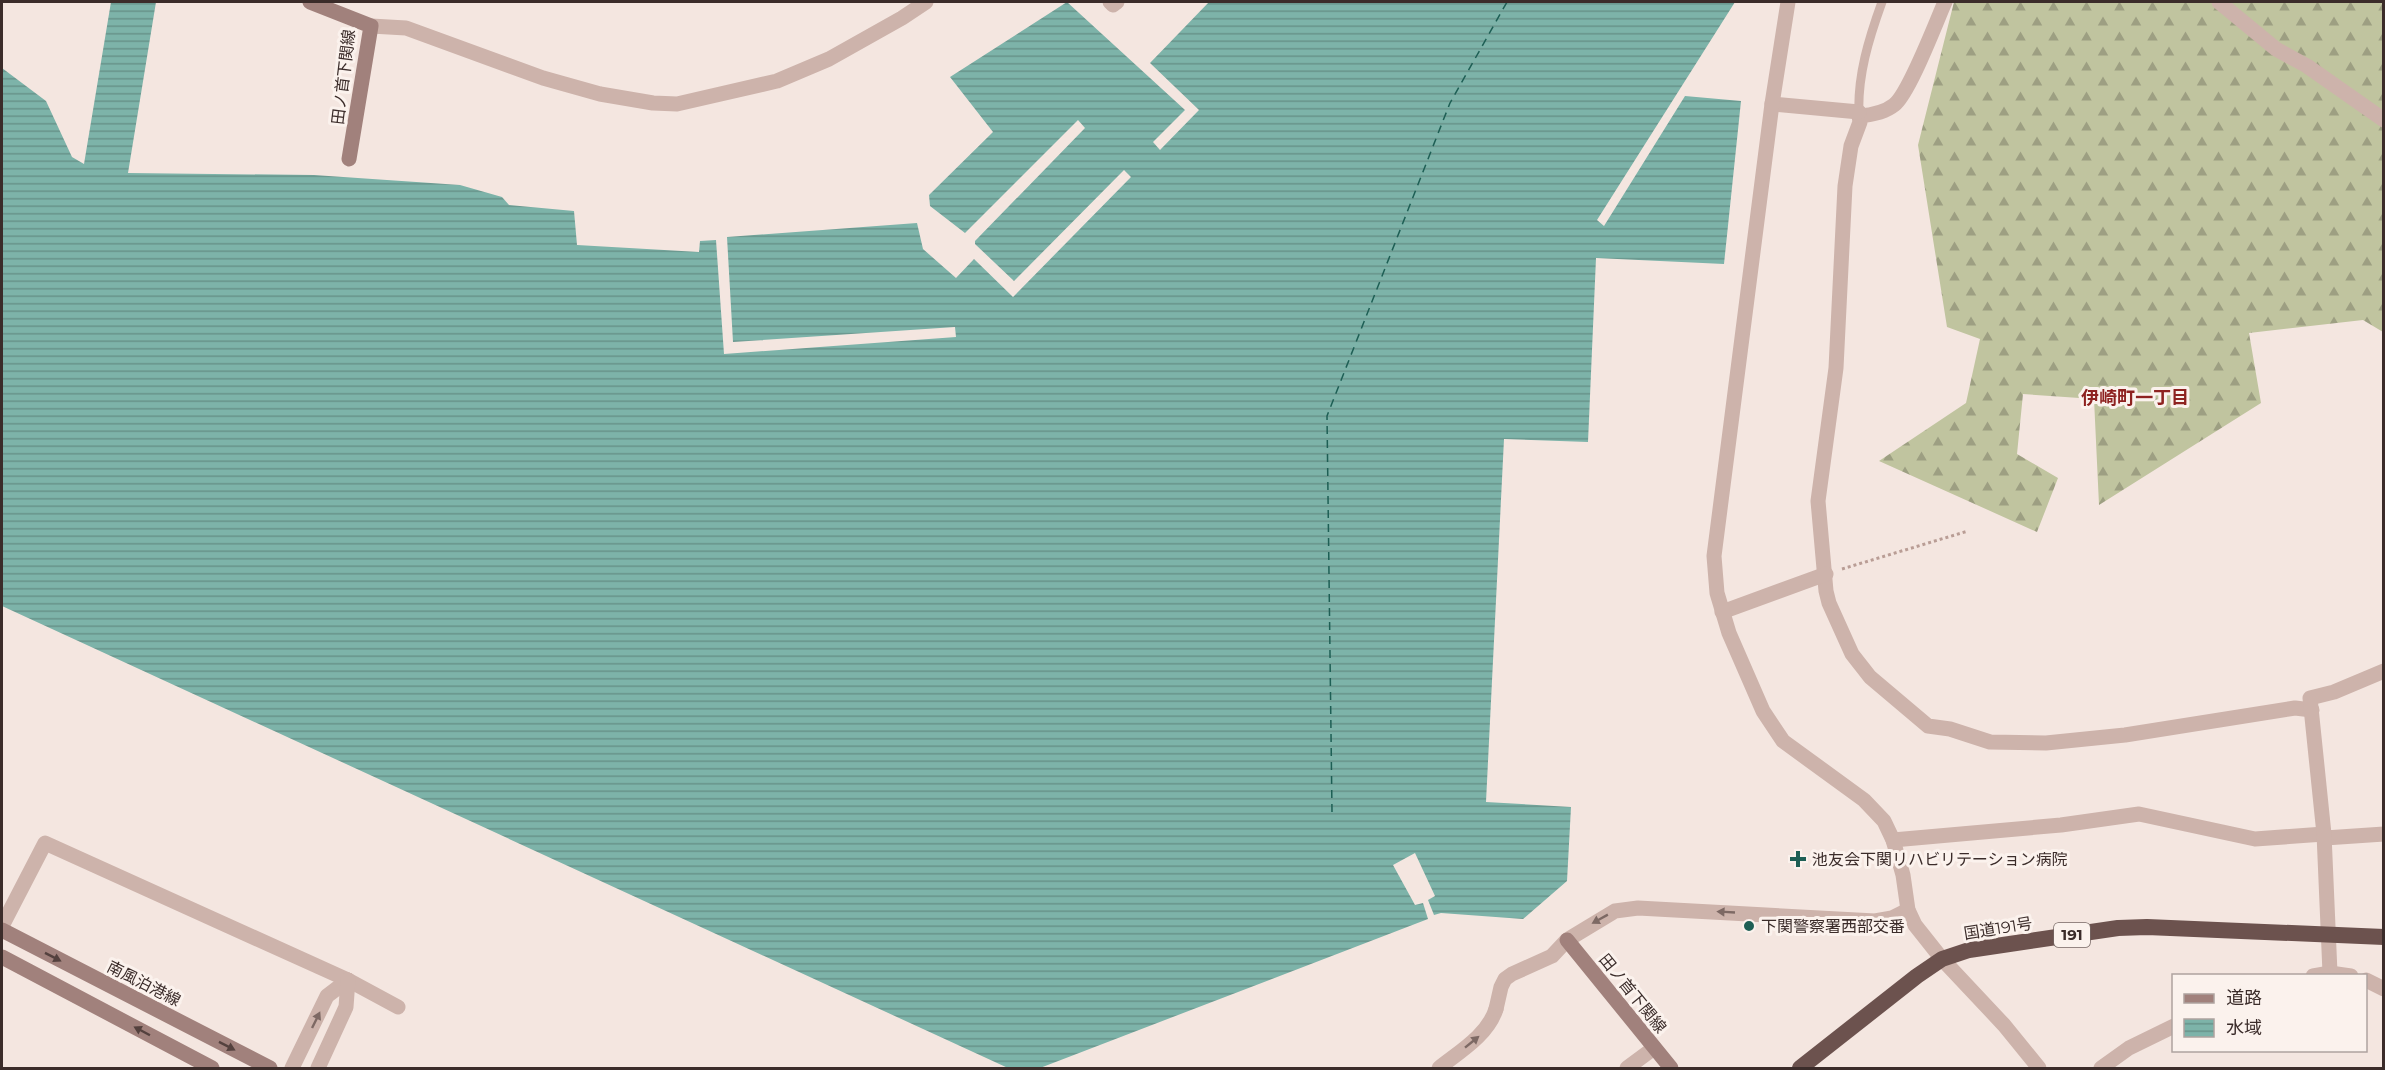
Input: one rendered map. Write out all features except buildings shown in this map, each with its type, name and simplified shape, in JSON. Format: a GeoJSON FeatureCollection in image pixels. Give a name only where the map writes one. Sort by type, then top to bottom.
{"type":"FeatureCollection","features":[{"type":"Feature","properties":{"kind":"highway","name":"国道191号"},"geometry":{"type":"LineString","coordinates":[[1800,1068],[1917,976],[1942,959],[1969,950],[2118,928],[2146,927],[2384,937]]}},
{"type":"Feature","properties":{"kind":"main road","name":"田ノ首下関線"},"geometry":{"type":"LineString","coordinates":[[310,2],[371,26],[349,159]]}},
{"type":"Feature","properties":{"kind":"main road","name":"南風泊港線"},"geometry":{"type":"LineString","coordinates":[[2,928],[270,1068]]}},
{"type":"Feature","properties":{"kind":"main road","name":"田ノ首下関線"},"geometry":{"type":"LineString","coordinates":[[1567,940],[1671,1068]]}},
{"type":"Feature","properties":{"kind":"main road"},"geometry":{"type":"LineString","coordinates":[[2,957],[212,1068]]}},
{"type":"Feature","properties":{"kind":"street"},"geometry":{"type":"LineString","coordinates":[[371,26],[406,28],[543,78],[600,94],[654,103],[677,104],[777,81],[829,59],[926,2]]}},
{"type":"Feature","properties":{"kind":"street"},"geometry":{"type":"LineString","coordinates":[[1110,2],[1113,5],[1117,2]]}},
{"type":"Feature","properties":{"kind":"street"},"geometry":{"type":"LineString","coordinates":[[1788,2],[1772,104],[1714,556],[1714,575],[1722,612],[1763,711],[1783,741],[1874,809],[1884,821],[1893,840],[1903,875],[1908,910],[1915,925],[1942,959],[2004,1025],[2039,1068]]}},
{"type":"Feature","properties":{"kind":"street"},"geometry":{"type":"LineString","coordinates":[[1772,104],[1859,114],[1872,114],[1896,104],[1906,90],[1945,2]]}},
{"type":"Feature","properties":{"kind":"street"},"geometry":{"type":"LineString","coordinates":[[2218,2],[2276,49],[2307,66],[2384,120]]}},
{"type":"Feature","properties":{"kind":"street"},"geometry":{"type":"LineString","coordinates":[[1859,114],[1860,122],[1851,146],[1845,186],[1836,368],[1818,501],[1829,603],[1852,654],[1870,677],[1928,726],[1950,729],[1990,742],[2046,743],[2125,735],[2295,708],[2312,710]]}},
{"type":"Feature","properties":{"kind":"street"},"geometry":{"type":"LineString","coordinates":[[1722,612],[1826,574]]}},
{"type":"Feature","properties":{"kind":"street"},"geometry":{"type":"LineString","coordinates":[[2330,973],[2324,836],[2310,698],[2334,692],[2384,672]]}},
{"type":"Feature","properties":{"kind":"street"},"geometry":{"type":"LineString","coordinates":[[1893,840],[2061,825],[2139,814],[2255,839],[2384,834]]}},
{"type":"Feature","properties":{"kind":"street"},"geometry":{"type":"LineString","coordinates":[[2,928],[45,843],[348,980],[398,1006]]}},
{"type":"Feature","properties":{"kind":"street"},"geometry":{"type":"LineString","coordinates":[[1439,1068],[1480,1035],[1493,1018],[1505,980],[1512,974],[1552,956],[1567,940],[1615,911],[1638,908],[1875,921],[1892,918],[1908,910]]}},
{"type":"Feature","properties":{"kind":"street"},"geometry":{"type":"LineString","coordinates":[[2322,974],[2341,974]]}},
{"type":"Feature","properties":{"kind":"street"},"geometry":{"type":"LineString","coordinates":[[292,1068],[327,996],[348,980]]}},
{"type":"Feature","properties":{"kind":"street"},"geometry":{"type":"LineString","coordinates":[[318,1068],[346,1007],[348,980]]}},
{"type":"Feature","properties":{"kind":"street"},"geometry":{"type":"LineString","coordinates":[[2367,980],[2384,989]]}},
{"type":"Feature","properties":{"kind":"street"},"geometry":{"type":"LineString","coordinates":[[2101,1068],[2128,1048],[2172,1027]]}},
{"type":"Feature","properties":{"kind":"street"},"geometry":{"type":"LineString","coordinates":[[1627,1068],[1654,1048]]}},
{"type":"Feature","properties":{"kind":"lane"},"geometry":{"type":"LineString","coordinates":[[1859,114],[1864,60],[1882,2]]}},
{"type":"Feature","properties":{"kind":"path"},"geometry":{"type":"LineString","coordinates":[[1826,574],[1968,531]]}},
{"type":"Feature","properties":{"kind":"green space"},"geometry":{"type":"Polygon","coordinates":[[[1954,2],[2383,2],[2383,332],[2363,320],[2249,333],[2261,403],[2099,505],[2094,399],[2023,394],[2017,454],[2058,478],[2037,532],[1879,461],[1966,403],[1980,339],[1947,327],[1918,145],[1954,2]]]}},
{"type":"Feature","properties":{"kind":"water"},"geometry":{"type":"Polygon","coordinates":[[[111,2],[156,2],[128,173],[314,175],[460,185],[502,197],[509,205],[574,211],[577,245],[699,252],[700,241],[716,240],[724,354],[956,337],[955,327],[733,342],[727,237],[917,223],[923,249],[956,278],[974,259],[1013,297],[1131,177],[1124,170],[1014,281],[975,244],[975,241],[1085,128],[1078,120],[965,233],[930,206],[929,195],[993,132],[950,77],[1067,2],[1185,110],[1153,142],[1160,150],[1199,110],[1150,63],[1209,2],[1735,2],[1597,220],[1604,226],[1685,96],[1741,101],[1724,264],[1596,258],[1588,442],[1504,439],[1486,802],[1571,807],[1567,881],[1523,919],[1441,913],[1434,915],[1428,900],[1435,896],[1415,853],[1393,865],[1415,905],[1423,903],[1428,919],[1040,1068],[1008,1068],[2,606],[2,68],[46,101],[72,157],[84,164],[111,2]]]}},
{"type":"Feature","properties":{"kind":"ferry route"},"geometry":{"type":"LineString","coordinates":[[1332,812],[1327,416],[1450,103],[1507,2]]}},
{"type":"Feature","properties":{"kind":"place","name":"池友会下関リハビリテーション病院"},"geometry":{"type":"Point","coordinates":[1798,859]}},
{"type":"Feature","properties":{"kind":"place","name":"下関警察署西部交番"},"geometry":{"type":"Point","coordinates":[1749,926]}},
{"type":"Feature","properties":{"kind":"district","name":"伊崎町一丁目"},"geometry":{"type":"Point","coordinates":[2135,398]}}]}
